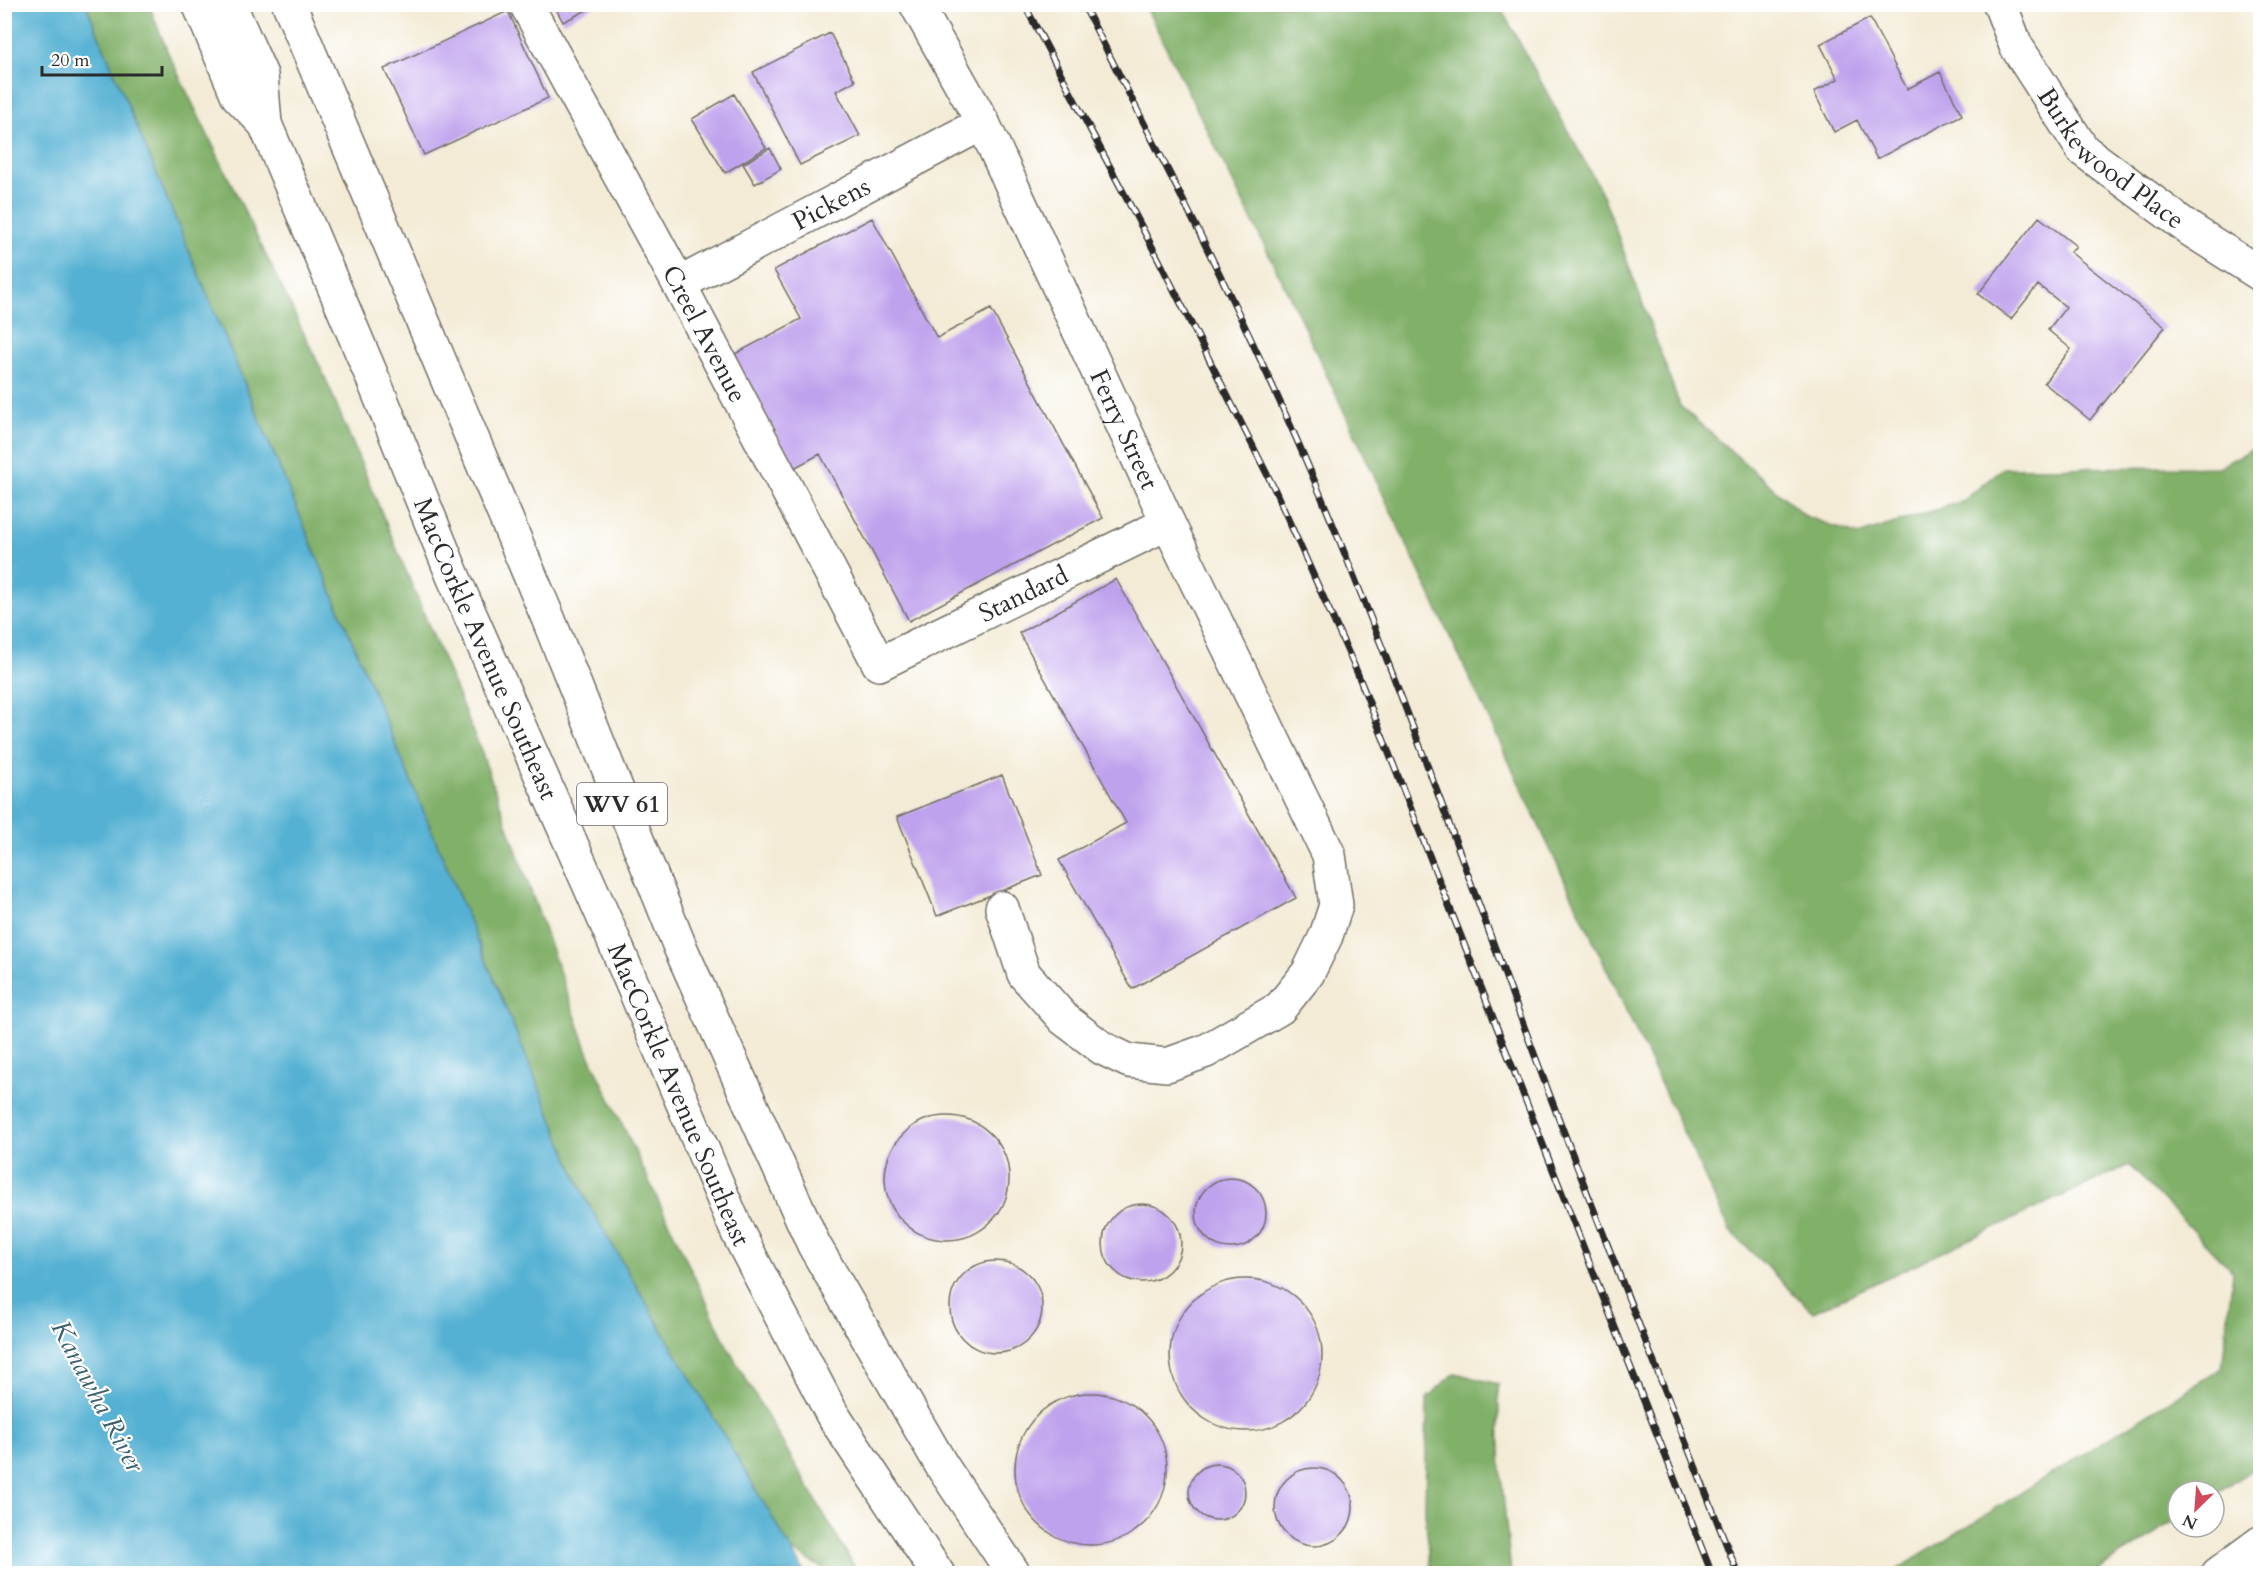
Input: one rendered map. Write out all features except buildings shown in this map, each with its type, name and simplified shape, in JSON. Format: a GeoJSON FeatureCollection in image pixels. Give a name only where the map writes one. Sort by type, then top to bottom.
{"type":"FeatureCollection","features":[{"type":"Feature","properties":{"kind":"main road","name":"MacCorkle Avenue Southeast"},"geometry":{"type":"LineString","coordinates":[[199,4],[238,96],[265,124],[371,374],[453,576],[616,945],[738,1233],[832,1414],[938,1574]]}},
{"type":"Feature","properties":{"kind":"main road","name":"WV 61"},"geometry":{"type":"LineString","coordinates":[[229,4],[261,75],[265,124]]}},
{"type":"Feature","properties":{"kind":"main road","name":"WV 61"},"geometry":{"type":"LineString","coordinates":[[289,4],[548,618],[680,947],[814,1245],[942,1466],[1014,1574]]}},
{"type":"Feature","properties":{"kind":"main road","name":"Creel Avenue"},"geometry":{"type":"LineString","coordinates":[[526,4],[679,284],[879,664]]}},
{"type":"Feature","properties":{"kind":"main road","name":"Ferry Street"},"geometry":{"type":"LineString","coordinates":[[916,4],[983,123],[1168,523],[1329,855],[1336,905],[1326,936],[1308,973],[1280,1008],[1206,1051],[1167,1065],[1129,1061],[1102,1048],[1064,1019],[1024,974],[1002,908]]}},
{"type":"Feature","properties":{"kind":"main road","name":"Burkewood Place"},"geometry":{"type":"LineString","coordinates":[[2000,4],[2016,46],[2083,150],[2191,230],[2260,274]]}},
{"type":"Feature","properties":{"kind":"main road","name":"Pickens"},"geometry":{"type":"LineString","coordinates":[[679,284],[983,123]]}},
{"type":"Feature","properties":{"kind":"main road","name":"Standard"},"geometry":{"type":"LineString","coordinates":[[879,664],[1168,523]]}},
{"type":"Feature","properties":{"kind":"main road"},"geometry":{"type":"LineString","coordinates":[[2218,1574],[2260,1543]]}},
{"type":"Feature","properties":{"kind":"green space"},"geometry":{"type":"Polygon","coordinates":[[[86,5],[149,5],[168,53],[324,375],[480,748],[588,1052],[729,1350],[858,1573],[830,1573],[790,1549],[587,1202],[86,5]]]}},
{"type":"Feature","properties":{"kind":"green space"},"geometry":{"type":"Polygon","coordinates":[[[1145,5],[1499,5],[1603,195],[1680,406],[1805,516],[1858,535],[1963,501],[2003,468],[2219,467],[2260,445],[2260,1464],[2226,1487],[2226,1479],[2166,1479],[2166,1526],[2094,1573],[1892,1573],[2222,1368],[2233,1272],[2129,1165],[1813,1312],[1730,1231],[1290,297],[1145,5]]]}},
{"type":"Feature","properties":{"kind":"green space"},"geometry":{"type":"Polygon","coordinates":[[[1455,1373],[1498,1384],[1501,1474],[1511,1573],[1429,1573],[1431,1571],[1425,1512],[1427,1398],[1455,1373]]]}},
{"type":"Feature","properties":{"kind":"water","name":"Kanawha River"},"geometry":{"type":"Polygon","coordinates":[[[5,4],[86,5],[587,1202],[805,1573],[5,1573],[5,4]]]}},
{"type":"Feature","properties":{"kind":"railway"},"geometry":{"type":"LineString","coordinates":[[1024,4],[1158,258],[1274,488],[1357,672],[1712,1574]]}},
{"type":"Feature","properties":{"kind":"railway"},"geometry":{"type":"LineString","coordinates":[[1083,4],[1235,305],[1318,489],[1405,706],[1589,1198],[1738,1574]]}}]}
